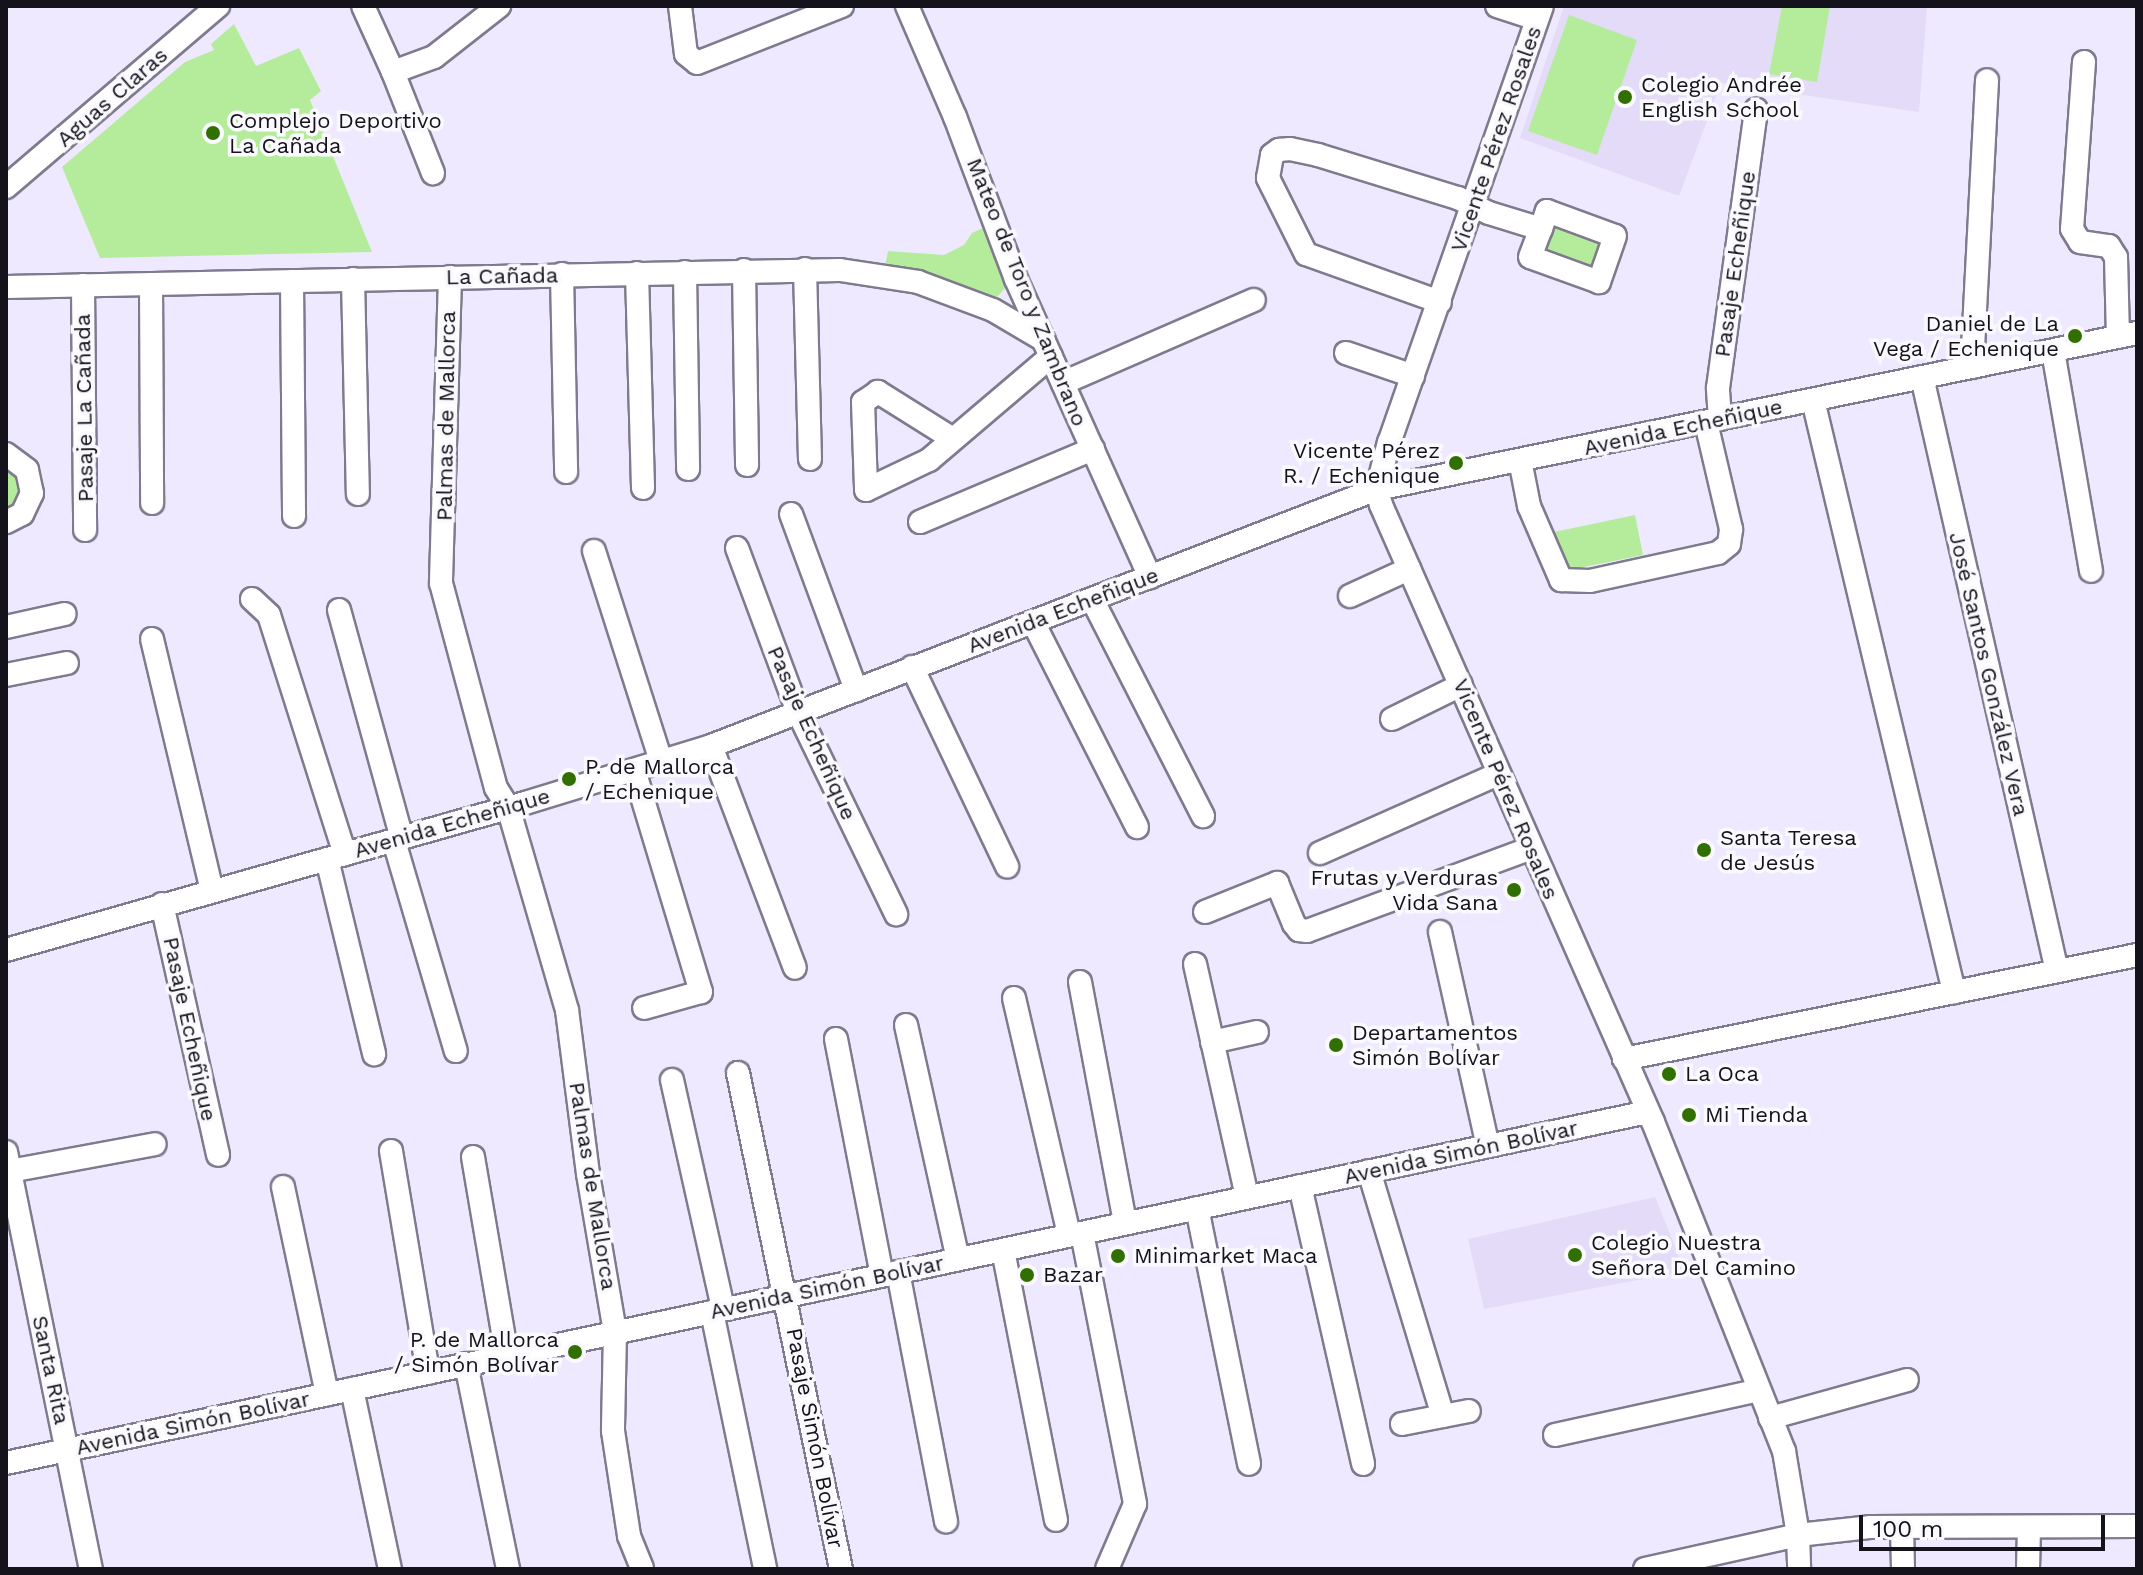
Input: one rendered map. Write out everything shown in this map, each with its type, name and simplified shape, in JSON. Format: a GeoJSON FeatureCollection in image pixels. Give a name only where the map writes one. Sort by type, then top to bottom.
{"type":"FeatureCollection","features":[{"type":"Feature","properties":{"kind":"street","name":"Aguas Claras"},"geometry":{"type":"LineString","coordinates":[[6,187],[218,6]]}},
{"type":"Feature","properties":{"kind":"street"},"geometry":{"type":"LineString","coordinates":[[393,72],[434,57],[499,6]]}},
{"type":"Feature","properties":{"kind":"street"},"geometry":{"type":"LineString","coordinates":[[680,6],[686,54],[697,63],[712,60],[842,6]]}},
{"type":"Feature","properties":{"kind":"street","name":"Mateo de Toro y Zambrano"},"geometry":{"type":"LineString","coordinates":[[907,6],[955,117],[1028,305],[1150,577]]}},
{"type":"Feature","properties":{"kind":"street"},"geometry":{"type":"LineString","coordinates":[[1497,6],[1540,12]]}},
{"type":"Feature","properties":{"kind":"street"},"geometry":{"type":"LineString","coordinates":[[364,8],[433,173]]}},
{"type":"Feature","properties":{"kind":"street","name":"Vicente Pérez Rosales"},"geometry":{"type":"LineString","coordinates":[[1540,12],[1389,442],[1377,489],[1381,505],[1498,774],[1648,1112],[1784,1451],[1798,1535],[1799,1569]]}},
{"type":"Feature","properties":{"kind":"street"},"geometry":{"type":"LineString","coordinates":[[2084,62],[2072,229],[2080,242],[2109,246],[2116,257],[2128,335]]}},
{"type":"Feature","properties":{"kind":"street"},"geometry":{"type":"LineString","coordinates":[[1972,367],[1987,80]]}},
{"type":"Feature","properties":{"kind":"street","name":"Pasaje Echeñique"},"geometry":{"type":"LineString","coordinates":[[1520,460],[1529,506],[1561,580],[1590,581],[1718,553],[1729,544],[1731,529],[1713,420],[1756,110]]}},
{"type":"Feature","properties":{"kind":"street"},"geometry":{"type":"LineString","coordinates":[[1440,302],[1306,254],[1272,188],[1268,167],[1272,155],[1279,150],[1290,149],[1541,229]]}},
{"type":"Feature","properties":{"kind":"street"},"geometry":{"type":"LineString","coordinates":[[805,269],[810,459]]}},
{"type":"Feature","properties":{"kind":"street","name":"La Cañada"},"geometry":{"type":"LineString","coordinates":[[6,287],[805,269],[918,282],[993,310],[1048,348]]}},
{"type":"Feature","properties":{"kind":"street"},"geometry":{"type":"LineString","coordinates":[[744,270],[747,465]]}},
{"type":"Feature","properties":{"kind":"street"},"geometry":{"type":"LineString","coordinates":[[685,272],[688,469]]}},
{"type":"Feature","properties":{"kind":"street"},"geometry":{"type":"LineString","coordinates":[[637,273],[643,488]]}},
{"type":"Feature","properties":{"kind":"street"},"geometry":{"type":"LineString","coordinates":[[562,274],[566,472]]}},
{"type":"Feature","properties":{"kind":"street","name":"Palmas de Mallorca"},"geometry":{"type":"LineString","coordinates":[[450,277],[442,554],[510,784],[508,807],[567,1010],[588,1174],[615,1332],[613,1431],[629,1536],[642,1569]]}},
{"type":"Feature","properties":{"kind":"street"},"geometry":{"type":"LineString","coordinates":[[353,279],[358,494]]}},
{"type":"Feature","properties":{"kind":"street"},"geometry":{"type":"LineString","coordinates":[[292,281],[294,516]]}},
{"type":"Feature","properties":{"kind":"street"},"geometry":{"type":"LineString","coordinates":[[151,284],[152,503]]}},
{"type":"Feature","properties":{"kind":"street","name":"Pasaje La Cañada"},"geometry":{"type":"LineString","coordinates":[[83,285],[85,530]]}},
{"type":"Feature","properties":{"kind":"street"},"geometry":{"type":"LineString","coordinates":[[1063,383],[1254,300]]}},
{"type":"Feature","properties":{"kind":"street","name":"La Cañada"},"geometry":{"type":"LineString","coordinates":[[993,310],[1028,305]]}},
{"type":"Feature","properties":{"kind":"street","name":"Avenida Echeñique"},"geometry":{"type":"LineString","coordinates":[[6,950],[398,840],[711,746],[1377,489],[2128,335]]}},
{"type":"Feature","properties":{"kind":"street"},"geometry":{"type":"LineString","coordinates":[[953,439],[878,392],[863,402],[866,490],[929,460],[953,439],[1048,348]]}},
{"type":"Feature","properties":{"kind":"street"},"geometry":{"type":"LineString","coordinates":[[2053,351],[2091,571]]}},
{"type":"Feature","properties":{"kind":"street"},"geometry":{"type":"LineString","coordinates":[[1346,353],[1413,376]]}},
{"type":"Feature","properties":{"kind":"street","name":"José Santos González Vera"},"geometry":{"type":"LineString","coordinates":[[1922,377],[2057,971]]}},
{"type":"Feature","properties":{"kind":"street"},"geometry":{"type":"LineString","coordinates":[[1813,400],[1954,992]]}},
{"type":"Feature","properties":{"kind":"street"},"geometry":{"type":"LineString","coordinates":[[920,522],[1093,449]]}},
{"type":"Feature","properties":{"kind":"street"},"geometry":{"type":"LineString","coordinates":[[6,454],[20,461],[27,470],[32,493],[22,514],[6,522]]}},
{"type":"Feature","properties":{"kind":"street"},"geometry":{"type":"LineString","coordinates":[[791,514],[856,690]]}},
{"type":"Feature","properties":{"kind":"street","name":"Pasaje Echeñique"},"geometry":{"type":"LineString","coordinates":[[737,548],[798,712],[896,914]]}},
{"type":"Feature","properties":{"kind":"street"},"geometry":{"type":"LineString","coordinates":[[594,551],[661,761]]}},
{"type":"Feature","properties":{"kind":"street"},"geometry":{"type":"LineString","coordinates":[[1350,596],[1409,569]]}},
{"type":"Feature","properties":{"kind":"street"},"geometry":{"type":"LineString","coordinates":[[252,599],[269,615],[336,857],[374,1054]]}},
{"type":"Feature","properties":{"kind":"street"},"geometry":{"type":"LineString","coordinates":[[1092,599],[1203,816]]}},
{"type":"Feature","properties":{"kind":"street"},"geometry":{"type":"LineString","coordinates":[[339,610],[456,1051]]}},
{"type":"Feature","properties":{"kind":"street"},"geometry":{"type":"LineString","coordinates":[[6,627],[65,614]]}},
{"type":"Feature","properties":{"kind":"street"},"geometry":{"type":"LineString","coordinates":[[1033,622],[1137,827]]}},
{"type":"Feature","properties":{"kind":"street"},"geometry":{"type":"LineString","coordinates":[[152,639],[218,889]]}},
{"type":"Feature","properties":{"kind":"street"},"geometry":{"type":"LineString","coordinates":[[6,675],[67,663]]}},
{"type":"Feature","properties":{"kind":"street"},"geometry":{"type":"LineString","coordinates":[[912,667],[1007,866]]}},
{"type":"Feature","properties":{"kind":"street"},"geometry":{"type":"LineString","coordinates":[[1392,719],[1461,685]]}},
{"type":"Feature","properties":{"kind":"street"},"geometry":{"type":"LineString","coordinates":[[181,697],[218,889]]}},
{"type":"Feature","properties":{"kind":"street"},"geometry":{"type":"LineString","coordinates":[[711,746],[795,968]]}},
{"type":"Feature","properties":{"kind":"street"},"geometry":{"type":"LineString","coordinates":[[634,770],[701,992],[644,1008]]}},
{"type":"Feature","properties":{"kind":"street"},"geometry":{"type":"LineString","coordinates":[[1320,853],[1498,774]]}},
{"type":"Feature","properties":{"kind":"street"},"geometry":{"type":"LineString","coordinates":[[1205,912],[1277,883],[1294,924],[1299,930],[1307,931],[1531,848]]}},
{"type":"Feature","properties":{"kind":"street","name":"Pasaje Echeñique"},"geometry":{"type":"LineString","coordinates":[[162,904],[218,1155]]}},
{"type":"Feature","properties":{"kind":"street"},"geometry":{"type":"LineString","coordinates":[[1440,932],[1488,1146]]}},
{"type":"Feature","properties":{"kind":"street"},"geometry":{"type":"LineString","coordinates":[[1624,1059],[2137,955]]}},
{"type":"Feature","properties":{"kind":"street"},"geometry":{"type":"LineString","coordinates":[[1195,964],[1247,1197]]}},
{"type":"Feature","properties":{"kind":"street"},"geometry":{"type":"LineString","coordinates":[[1080,982],[1125,1223]]}},
{"type":"Feature","properties":{"kind":"street"},"geometry":{"type":"LineString","coordinates":[[1014,998],[1075,1234],[1135,1504],[1107,1569]]}},
{"type":"Feature","properties":{"kind":"street"},"geometry":{"type":"LineString","coordinates":[[906,1025],[958,1259]]}},
{"type":"Feature","properties":{"kind":"street"},"geometry":{"type":"LineString","coordinates":[[1212,1042],[1257,1032]]}},
{"type":"Feature","properties":{"kind":"street"},"geometry":{"type":"LineString","coordinates":[[836,1039],[946,1521]]}},
{"type":"Feature","properties":{"kind":"street","name":"Pasaje Simón Bolívar"},"geometry":{"type":"LineString","coordinates":[[738,1073],[841,1569]]}},
{"type":"Feature","properties":{"kind":"street"},"geometry":{"type":"LineString","coordinates":[[672,1080],[765,1569]]}},
{"type":"Feature","properties":{"kind":"street","name":"Avenida Simón Bolívar"},"geometry":{"type":"LineString","coordinates":[[6,1463],[1648,1112]]}},
{"type":"Feature","properties":{"kind":"street","name":"Santa Rita"},"geometry":{"type":"LineString","coordinates":[[91,1569],[67,1450],[12,1218],[8,1162],[155,1144]]}},
{"type":"Feature","properties":{"kind":"street"},"geometry":{"type":"LineString","coordinates":[[391,1151],[428,1373]]}},
{"type":"Feature","properties":{"kind":"street"},"geometry":{"type":"LineString","coordinates":[[473,1157],[507,1356]]}},
{"type":"Feature","properties":{"kind":"street"},"geometry":{"type":"LineString","coordinates":[[1369,1171],[1443,1416]]}},
{"type":"Feature","properties":{"kind":"street"},"geometry":{"type":"LineString","coordinates":[[1300,1186],[1363,1464]]}},
{"type":"Feature","properties":{"kind":"street"},"geometry":{"type":"LineString","coordinates":[[283,1187],[327,1394]]}},
{"type":"Feature","properties":{"kind":"street"},"geometry":{"type":"LineString","coordinates":[[1197,1208],[1249,1464]]}},
{"type":"Feature","properties":{"kind":"street"},"geometry":{"type":"LineString","coordinates":[[1003,1250],[1056,1520]]}},
{"type":"Feature","properties":{"kind":"street"},"geometry":{"type":"LineString","coordinates":[[466,1364],[508,1569]]}},
{"type":"Feature","properties":{"kind":"street"},"geometry":{"type":"LineString","coordinates":[[1770,1418],[1907,1380]]}},
{"type":"Feature","properties":{"kind":"street"},"geometry":{"type":"LineString","coordinates":[[352,1389],[390,1569]]}},
{"type":"Feature","properties":{"kind":"street"},"geometry":{"type":"LineString","coordinates":[[1555,1435],[1759,1390]]}},
{"type":"Feature","properties":{"kind":"street"},"geometry":{"type":"LineString","coordinates":[[1402,1424],[1469,1411]]}},
{"type":"Feature","properties":{"kind":"street"},"geometry":{"type":"LineString","coordinates":[[1645,1569],[1798,1535],[1902,1527],[2137,1526]]}},
{"type":"Feature","properties":{"kind":"street"},"geometry":{"type":"LineString","coordinates":[[1902,1527],[1903,1569]]}},
{"type":"Feature","properties":{"kind":"street"},"geometry":{"type":"LineString","coordinates":[[2028,1569],[2029,1527]]}},
{"type":"Feature","properties":{"kind":"shaded area","name":"Colegio Andrée English School"},"geometry":{"type":"Polygon","coordinates":[[[1564,6],[1927,6],[1919,112],[1721,83],[1679,196],[1520,138],[1564,6]]]}},
{"type":"Feature","properties":{"kind":"shaded area","name":"Colegio Nuestra Señora Del Camino"},"geometry":{"type":"Polygon","coordinates":[[[1655,1197],[1685,1271],[1484,1309],[1468,1239],[1655,1197]]]}},
{"type":"Feature","properties":{"kind":"green space"},"geometry":{"type":"Polygon","coordinates":[[[1782,6],[1830,6],[1817,82],[1769,74],[1782,6]]]}},
{"type":"Feature","properties":{"kind":"green space"},"geometry":{"type":"Polygon","coordinates":[[[1569,15],[1637,40],[1597,155],[1528,131],[1569,15]]]}},
{"type":"Feature","properties":{"kind":"green space","name":"Complejo Deportivo La Cañada"},"geometry":{"type":"Polygon","coordinates":[[[234,24],[256,66],[299,48],[321,91],[310,100],[372,252],[100,258],[62,167],[185,62],[214,50],[211,44],[234,24]]]}},
{"type":"Feature","properties":{"kind":"green space"},"geometry":{"type":"Polygon","coordinates":[[[1553,221],[1607,239],[1596,271],[1542,253],[1553,221]]]}},
{"type":"Feature","properties":{"kind":"green space"},"geometry":{"type":"Polygon","coordinates":[[[985,227],[1007,286],[998,296],[986,302],[938,279],[885,266],[888,251],[944,255],[964,245],[972,233],[985,227]]]}},
{"type":"Feature","properties":{"kind":"green space"},"geometry":{"type":"Polygon","coordinates":[[[6,465],[18,475],[22,490],[15,504],[6,509],[6,465]]]}},
{"type":"Feature","properties":{"kind":"green space"},"geometry":{"type":"Polygon","coordinates":[[[1635,515],[1643,555],[1569,570],[1561,564],[1554,532],[1635,515]]]}},
{"type":"Feature","properties":{"kind":"place","name":"Colegio Andrée English School"},"geometry":{"type":"Point","coordinates":[1625,97]}},
{"type":"Feature","properties":{"kind":"place","name":"Complejo Deportivo La Cañada"},"geometry":{"type":"Point","coordinates":[213,133]}},
{"type":"Feature","properties":{"kind":"place","name":"Daniel de La Vega / Echenique"},"geometry":{"type":"Point","coordinates":[2075,336]}},
{"type":"Feature","properties":{"kind":"place","name":"Vicente Pérez R. / Echenique"},"geometry":{"type":"Point","coordinates":[1456,463]}},
{"type":"Feature","properties":{"kind":"place","name":"P. de Mallorca / Echenique"},"geometry":{"type":"Point","coordinates":[569,779]}},
{"type":"Feature","properties":{"kind":"place","name":"Santa Teresa de Jesús"},"geometry":{"type":"Point","coordinates":[1704,850]}},
{"type":"Feature","properties":{"kind":"place","name":"Frutas y Verduras Vida Sana"},"geometry":{"type":"Point","coordinates":[1514,890]}},
{"type":"Feature","properties":{"kind":"place","name":"Departamentos Simón Bolívar"},"geometry":{"type":"Point","coordinates":[1336,1045]}},
{"type":"Feature","properties":{"kind":"place","name":"La Oca"},"geometry":{"type":"Point","coordinates":[1669,1074]}},
{"type":"Feature","properties":{"kind":"place","name":"Mi Tienda"},"geometry":{"type":"Point","coordinates":[1689,1115]}},
{"type":"Feature","properties":{"kind":"place","name":"Colegio Nuestra Señora Del Camino"},"geometry":{"type":"Point","coordinates":[1575,1255]}},
{"type":"Feature","properties":{"kind":"place","name":"Minimarket Maca"},"geometry":{"type":"Point","coordinates":[1118,1256]}},
{"type":"Feature","properties":{"kind":"place","name":"Bazar"},"geometry":{"type":"Point","coordinates":[1027,1275]}},
{"type":"Feature","properties":{"kind":"place","name":"P. de Mallorca / Simón Bolívar"},"geometry":{"type":"Point","coordinates":[575,1352]}}]}
